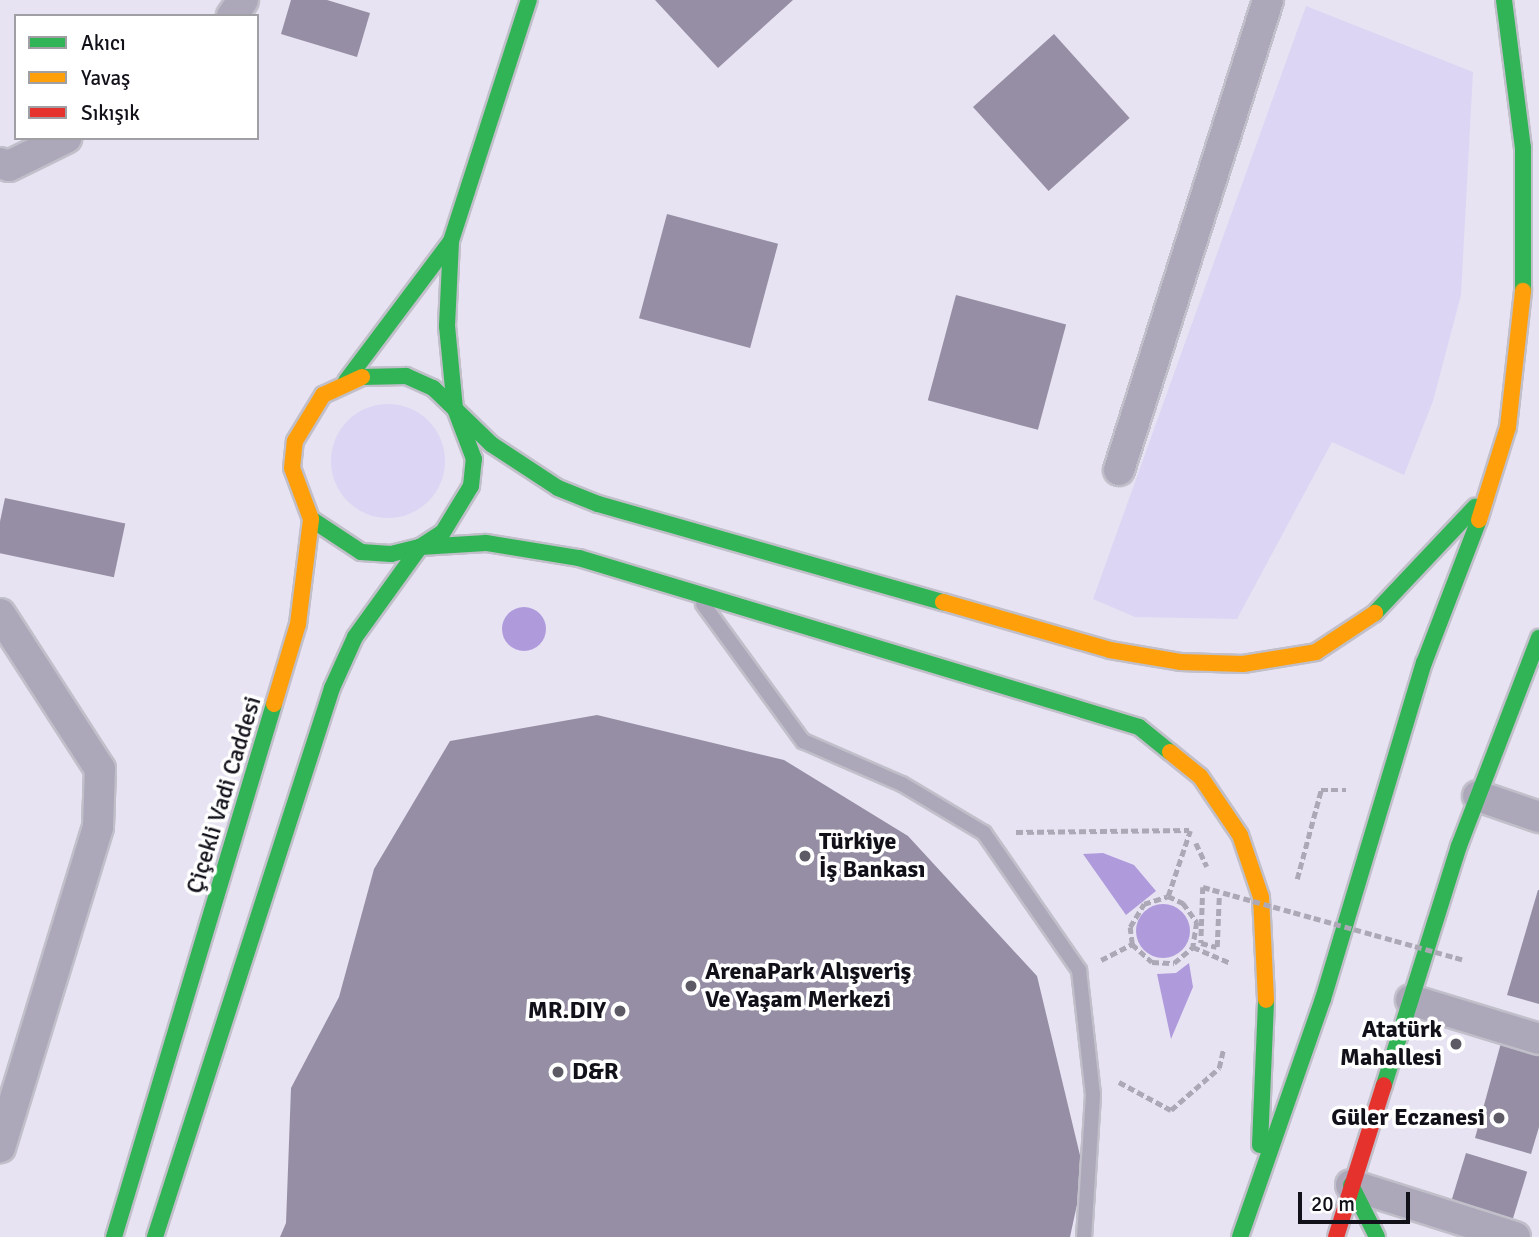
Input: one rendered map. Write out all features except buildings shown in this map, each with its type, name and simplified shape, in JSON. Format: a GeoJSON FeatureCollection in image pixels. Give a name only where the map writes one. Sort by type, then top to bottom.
{"type":"FeatureCollection","features":[{"type":"Feature","properties":{"kind":"main road"},"geometry":{"type":"LineString","coordinates":[[155,1237],[332,688],[355,637],[420,547],[443,532],[471,486],[474,459],[455,409],[447,326],[451,241],[529,0]]}},
{"type":"Feature","properties":{"kind":"main road"},"geometry":{"type":"LineString","coordinates":[[1240,1237],[1260,1166],[1323,999],[1424,663],[1490,490],[1508,427],[1523,295],[1523,148],[1504,0]]}},
{"type":"Feature","properties":{"kind":"main road","name":"Çiçekli Vadi Caddesi"},"geometry":{"type":"LineString","coordinates":[[114,1237],[295,636],[311,519],[292,468],[295,441],[306,416],[346,381],[451,241]]}},
{"type":"Feature","properties":{"kind":"main road"},"geometry":{"type":"LineString","coordinates":[[346,381],[375,373],[406,376],[433,388],[491,444],[558,488],[598,504],[1110,650],[1180,662],[1243,664],[1316,652],[1387,605],[1490,490]]}},
{"type":"Feature","properties":{"kind":"main road"},"geometry":{"type":"LineString","coordinates":[[311,519],[334,539],[361,552],[391,554],[420,547],[536,548],[1139,727],[1200,776],[1240,835],[1261,897],[1267,973],[1259,1069],[1260,1166]]}},
{"type":"Feature","properties":{"kind":"main road"},"geometry":{"type":"LineString","coordinates":[[1336,1237],[1478,796],[1539,638]]}},
{"type":"Feature","properties":{"kind":"main road"},"geometry":{"type":"LineString","coordinates":[[1351,1185],[1377,1237]]}},
{"type":"Feature","properties":{"kind":"street"},"geometry":{"type":"LineString","coordinates":[[1119,470],[1268,0]]}},
{"type":"Feature","properties":{"kind":"street"},"geometry":{"type":"LineString","coordinates":[[0,163],[9,166],[62,140]]}},
{"type":"Feature","properties":{"kind":"street"},"geometry":{"type":"LineString","coordinates":[[0,614],[100,769],[98,827],[0,1147]]}},
{"type":"Feature","properties":{"kind":"street"},"geometry":{"type":"LineString","coordinates":[[1478,796],[1539,817]]}},
{"type":"Feature","properties":{"kind":"street"},"geometry":{"type":"LineString","coordinates":[[1411,1000],[1539,1040]]}},
{"type":"Feature","properties":{"kind":"street"},"geometry":{"type":"LineString","coordinates":[[1351,1185],[1515,1237]]}},
{"type":"Feature","properties":{"kind":"lane"},"geometry":{"type":"LineString","coordinates":[[698,597],[803,741],[902,784],[984,833],[1079,970],[1090,1066],[1089,1221],[1084,1237]]}},
{"type":"Feature","properties":{"kind":"path"},"geometry":{"type":"LineString","coordinates":[[1296,884],[1321,790]]}},
{"type":"Feature","properties":{"kind":"path"},"geometry":{"type":"LineString","coordinates":[[984,833],[1190,830],[1168,896]]}},
{"type":"Feature","properties":{"kind":"path"},"geometry":{"type":"LineString","coordinates":[[1219,892],[1217,947],[1200,943],[1203,887],[1464,960]]}},
{"type":"Feature","properties":{"kind":"path"},"geometry":{"type":"LineString","coordinates":[[1168,896],[1183,903],[1196,922],[1193,947],[1174,963],[1152,962],[1132,944],[1129,928],[1144,904],[1168,896]]}},
{"type":"Feature","properties":{"kind":"path"},"geometry":{"type":"LineString","coordinates":[[1288,911],[1292,897]]}},
{"type":"Feature","properties":{"kind":"path"},"geometry":{"type":"LineString","coordinates":[[1079,970],[1132,944]]}},
{"type":"Feature","properties":{"kind":"path"},"geometry":{"type":"LineString","coordinates":[[1193,947],[1240,966]]}},
{"type":"Feature","properties":{"kind":"path"},"geometry":{"type":"LineString","coordinates":[[1090,1066],[1171,1110],[1219,1068]]}},
{"type":"Feature","properties":{"kind":"shaded area"},"geometry":{"type":"Polygon","coordinates":[[[1306,6],[1473,72],[1461,295],[1433,401],[1404,475],[1332,442],[1237,619],[1135,617],[1093,599],[1306,6]]]}},
{"type":"Feature","properties":{"kind":"shaded area"},"geometry":{"type":"Polygon","coordinates":[[[388,404],[410,409],[428,421],[440,439],[445,461],[440,483],[428,501],[410,513],[388,518],[366,513],[348,501],[336,483],[331,461],[336,439],[348,421],[366,409],[388,404]]]}},
{"type":"Feature","properties":{"kind":"shaded area"},"geometry":{"type":"Polygon","coordinates":[[[524,607],[539,614],[546,629],[539,644],[524,651],[509,644],[502,629],[509,614],[524,607]]]}},
{"type":"Feature","properties":{"kind":"shaded area"},"geometry":{"type":"Polygon","coordinates":[[[1103,853],[1134,865],[1156,891],[1126,915],[1083,854],[1103,853]]]}},
{"type":"Feature","properties":{"kind":"shaded area"},"geometry":{"type":"Polygon","coordinates":[[[1163,904],[1182,912],[1190,931],[1182,950],[1163,958],[1144,950],[1136,931],[1144,912],[1163,904]]]}},
{"type":"Feature","properties":{"kind":"shaded area"},"geometry":{"type":"Polygon","coordinates":[[[1189,963],[1193,987],[1171,1039],[1157,974],[1176,973],[1189,963]]]}},
{"type":"Feature","properties":{"kind":"traffic: fast"},"geometry":{"type":"LineString","coordinates":[[455,409],[447,326],[451,241],[529,0]]}},
{"type":"Feature","properties":{"kind":"traffic: fast"},"geometry":{"type":"LineString","coordinates":[[1504,0],[1523,148],[1523,291]]}},
{"type":"Feature","properties":{"kind":"traffic: fast"},"geometry":{"type":"LineString","coordinates":[[346,381],[451,241]]}},
{"type":"Feature","properties":{"kind":"traffic: fast"},"geometry":{"type":"LineString","coordinates":[[311,519],[361,552],[391,554],[420,547],[443,532],[471,486],[474,459],[455,409],[433,388],[406,376],[362,377]]}},
{"type":"Feature","properties":{"kind":"traffic: fast"},"geometry":{"type":"LineString","coordinates":[[455,409],[491,444],[558,488],[598,504],[943,602]]}},
{"type":"Feature","properties":{"kind":"traffic: fast"},"geometry":{"type":"LineString","coordinates":[[1375,613],[1475,507]]}},
{"type":"Feature","properties":{"kind":"traffic: fast"},"geometry":{"type":"LineString","coordinates":[[1240,1237],[1323,999],[1424,663],[1479,520]]}},
{"type":"Feature","properties":{"kind":"traffic: fast"},"geometry":{"type":"LineString","coordinates":[[420,547],[486,543],[579,558],[1139,727],[1170,752]]}},
{"type":"Feature","properties":{"kind":"traffic: fast"},"geometry":{"type":"LineString","coordinates":[[155,1237],[332,688],[355,637],[420,547]]}},
{"type":"Feature","properties":{"kind":"traffic: fast"},"geometry":{"type":"LineString","coordinates":[[1384,1085],[1459,846],[1539,638]]}},
{"type":"Feature","properties":{"kind":"traffic: fast"},"geometry":{"type":"LineString","coordinates":[[114,1237],[274,704]]}},
{"type":"Feature","properties":{"kind":"traffic: fast"},"geometry":{"type":"LineString","coordinates":[[1260,1145],[1266,1000]]}},
{"type":"Feature","properties":{"kind":"traffic: fast"},"geometry":{"type":"LineString","coordinates":[[1351,1185],[1377,1237]]}},
{"type":"Feature","properties":{"kind":"traffic: slow"},"geometry":{"type":"LineString","coordinates":[[1479,520],[1508,427],[1523,291]]}},
{"type":"Feature","properties":{"kind":"traffic: slow"},"geometry":{"type":"LineString","coordinates":[[274,704],[298,624],[311,519],[292,468],[295,441],[323,395],[362,377]]}},
{"type":"Feature","properties":{"kind":"traffic: slow"},"geometry":{"type":"LineString","coordinates":[[943,602],[1110,650],[1180,662],[1243,664],[1316,652],[1375,613]]}},
{"type":"Feature","properties":{"kind":"traffic: slow"},"geometry":{"type":"LineString","coordinates":[[1170,752],[1200,776],[1240,835],[1261,897],[1266,1000]]}},
{"type":"Feature","properties":{"kind":"traffic: jam"},"geometry":{"type":"LineString","coordinates":[[1336,1237],[1384,1085]]}},
{"type":"Feature","properties":{"kind":"place","name":"Türkiye İş Bankası"},"geometry":{"type":"Point","coordinates":[805,856]}},
{"type":"Feature","properties":{"kind":"place","name":"ArenaPark Alışveriş Ve Yaşam Merkezi"},"geometry":{"type":"Point","coordinates":[691,986]}},
{"type":"Feature","properties":{"kind":"place","name":"MR.DIY"},"geometry":{"type":"Point","coordinates":[620,1011]}},
{"type":"Feature","properties":{"kind":"place","name":"Atatürk Mahallesi"},"geometry":{"type":"Point","coordinates":[1456,1044]}},
{"type":"Feature","properties":{"kind":"place","name":"D&R"},"geometry":{"type":"Point","coordinates":[558,1072]}},
{"type":"Feature","properties":{"kind":"place","name":"Güler Eczanesi"},"geometry":{"type":"Point","coordinates":[1499,1118]}}]}
